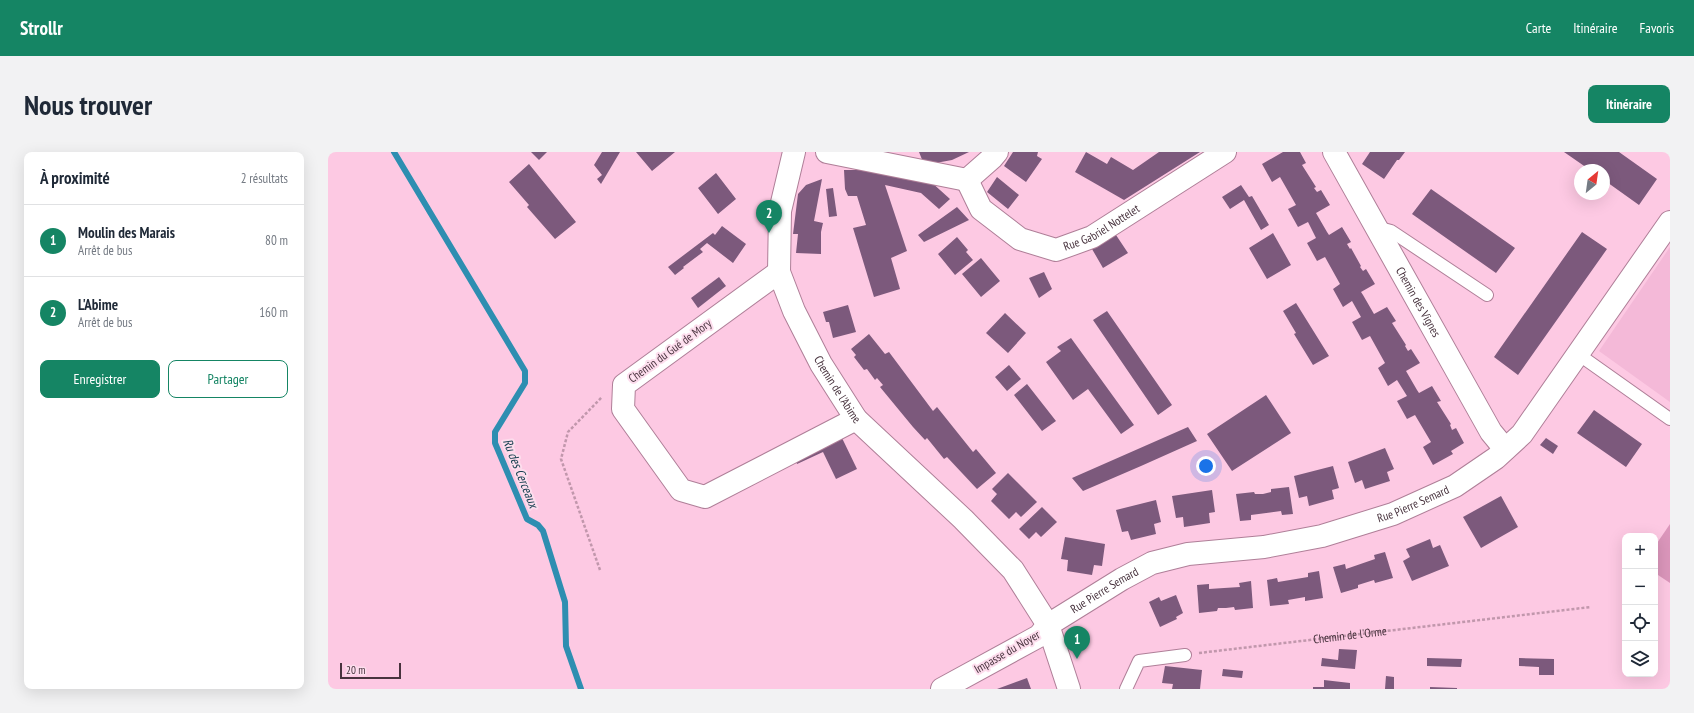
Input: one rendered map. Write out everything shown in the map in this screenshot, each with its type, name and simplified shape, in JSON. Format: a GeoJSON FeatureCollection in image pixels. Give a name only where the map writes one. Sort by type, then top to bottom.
{"type":"FeatureCollection","features":[{"type":"Feature","properties":{"kind":"street","name":"Chemin de l'Abime"},"geometry":{"type":"LineString","coordinates":[[794,152],[780,211],[779,272],[794,311],[821,364],[856,419],[963,519],[1013,570],[1048,625],[1069,689]]}},
{"type":"Feature","properties":{"kind":"street"},"geometry":{"type":"LineString","coordinates":[[827,152],[966,180],[992,158],[996,152]]}},
{"type":"Feature","properties":{"kind":"street","name":"Rue Gabriel Nottelet"},"geometry":{"type":"LineString","coordinates":[[966,180],[981,209],[986,214],[1020,239],[1056,250],[1092,237],[1225,152]]}},
{"type":"Feature","properties":{"kind":"street","name":"Chemin des Vignes"},"geometry":{"type":"LineString","coordinates":[[1334,152],[1492,432],[1505,449]]}},
{"type":"Feature","properties":{"kind":"street","name":"Rue Pierre Semard"},"geometry":{"type":"LineString","coordinates":[[1048,625],[1122,579],[1152,563],[1188,554],[1264,547],[1322,536],[1393,514],[1455,486],[1496,458],[1522,434],[1670,222]]}},
{"type":"Feature","properties":{"kind":"street","name":"Chemin du Gué de Mory"},"geometry":{"type":"LineString","coordinates":[[779,272],[624,385],[623,409],[681,490],[705,497],[856,419]]}},
{"type":"Feature","properties":{"kind":"street","name":"Impasse du Noyer"},"geometry":{"type":"LineString","coordinates":[[942,689],[1039,636],[1048,625]]}},
{"type":"Feature","properties":{"kind":"lane"},"geometry":{"type":"LineString","coordinates":[[1376,227],[1391,231],[1487,295]]}},
{"type":"Feature","properties":{"kind":"lane"},"geometry":{"type":"LineString","coordinates":[[1578,354],[1670,419]]}},
{"type":"Feature","properties":{"kind":"lane"},"geometry":{"type":"LineString","coordinates":[[1126,689],[1140,661],[1185,655]]}},
{"type":"Feature","properties":{"kind":"path"},"geometry":{"type":"LineString","coordinates":[[600,570],[561,459],[568,432],[603,396],[624,393]]}},
{"type":"Feature","properties":{"kind":"path","name":"Chemin de l'Orme"},"geometry":{"type":"LineString","coordinates":[[1185,655],[1592,607]]}},
{"type":"Feature","properties":{"kind":"shaded area"},"geometry":{"type":"Polygon","coordinates":[[[1670,247],[1670,402],[1599,351],[1670,247]]]}},
{"type":"Feature","properties":{"kind":"shaded area"},"geometry":{"type":"Polygon","coordinates":[[[1670,524],[1670,583],[1658,575],[1658,542],[1670,524]]]}},
{"type":"Feature","properties":{"kind":"building"},"geometry":{"type":"Polygon","coordinates":[[[531,152],[547,152],[539,160],[531,152]]]}},
{"type":"Feature","properties":{"kind":"building"},"geometry":{"type":"Polygon","coordinates":[[[602,152],[620,152],[601,184],[597,179],[602,175],[594,165],[602,152]]]}},
{"type":"Feature","properties":{"kind":"building"},"geometry":{"type":"Polygon","coordinates":[[[636,152],[675,152],[652,171],[636,152]]]}},
{"type":"Feature","properties":{"kind":"building"},"geometry":{"type":"Polygon","coordinates":[[[919,152],[969,152],[952,160],[930,164],[923,162],[919,152]]]}},
{"type":"Feature","properties":{"kind":"building"},"geometry":{"type":"Polygon","coordinates":[[[1013,152],[1038,152],[1037,156],[1042,159],[1026,182],[1004,166],[1013,152]]]}},
{"type":"Feature","properties":{"kind":"building"},"geometry":{"type":"Polygon","coordinates":[[[1086,152],[1107,164],[1111,157],[1133,170],[1159,152],[1200,152],[1124,200],[1075,172],[1086,152]]]}},
{"type":"Feature","properties":{"kind":"building"},"geometry":{"type":"Polygon","coordinates":[[[1283,152],[1300,152],[1306,163],[1302,165],[1316,187],[1314,188],[1317,192],[1321,190],[1330,205],[1316,213],[1329,235],[1342,227],[1351,242],[1347,244],[1350,249],[1351,248],[1361,266],[1360,267],[1363,271],[1366,269],[1375,284],[1361,292],[1374,314],[1387,307],[1396,321],[1392,323],[1406,345],[1405,346],[1408,351],[1411,349],[1420,363],[1406,371],[1419,393],[1432,386],[1441,401],[1437,402],[1451,424],[1452,430],[1456,428],[1464,443],[1451,451],[1453,454],[1433,465],[1423,447],[1431,442],[1415,415],[1407,419],[1397,401],[1407,396],[1397,380],[1388,386],[1378,368],[1385,363],[1370,336],[1362,340],[1352,322],[1361,317],[1352,301],[1343,307],[1333,289],[1340,284],[1325,257],[1317,261],[1307,243],[1316,238],[1308,222],[1298,227],[1288,209],[1296,205],[1280,177],[1272,182],[1262,164],[1283,152]]]}},
{"type":"Feature","properties":{"kind":"building"},"geometry":{"type":"Polygon","coordinates":[[[1370,152],[1405,152],[1399,160],[1397,160],[1384,179],[1362,164],[1370,152]]]}},
{"type":"Feature","properties":{"kind":"building"},"geometry":{"type":"Polygon","coordinates":[[[1564,152],[1619,152],[1657,179],[1639,205],[1610,184],[1610,164],[1581,164],[1564,152]]]}},
{"type":"Feature","properties":{"kind":"building"},"geometry":{"type":"Polygon","coordinates":[[[529,164],[576,222],[555,239],[527,207],[529,205],[509,182],[529,164]]]}},
{"type":"Feature","properties":{"kind":"building"},"geometry":{"type":"Polygon","coordinates":[[[844,170],[865,170],[930,181],[950,199],[939,209],[921,193],[885,185],[907,251],[891,258],[900,289],[874,297],[853,228],[866,225],[857,196],[848,196],[845,189],[844,170]]]}},
{"type":"Feature","properties":{"kind":"building"},"geometry":{"type":"Polygon","coordinates":[[[716,173],[736,199],[718,214],[698,188],[716,173]]]}},
{"type":"Feature","properties":{"kind":"building"},"geometry":{"type":"Polygon","coordinates":[[[997,177],[1019,195],[1008,209],[987,192],[997,177]]]}},
{"type":"Feature","properties":{"kind":"building"},"geometry":{"type":"Polygon","coordinates":[[[822,179],[814,221],[823,223],[821,232],[821,254],[796,253],[798,234],[793,234],[798,194],[806,185],[822,179]]]}},
{"type":"Feature","properties":{"kind":"building"},"geometry":{"type":"Polygon","coordinates":[[[1241,185],[1249,197],[1252,196],[1269,225],[1261,230],[1244,200],[1230,209],[1222,197],[1241,185]]]}},
{"type":"Feature","properties":{"kind":"building"},"geometry":{"type":"Polygon","coordinates":[[[833,188],[837,216],[829,217],[826,189],[833,188]]]}},
{"type":"Feature","properties":{"kind":"building"},"geometry":{"type":"Polygon","coordinates":[[[1431,189],[1515,248],[1496,273],[1412,214],[1431,189]]]}},
{"type":"Feature","properties":{"kind":"building"},"geometry":{"type":"Polygon","coordinates":[[[957,207],[969,220],[924,242],[918,235],[957,207]]]}},
{"type":"Feature","properties":{"kind":"building"},"geometry":{"type":"Polygon","coordinates":[[[722,226],[746,244],[733,263],[707,243],[700,249],[703,252],[675,275],[668,267],[713,233],[715,235],[722,226]]]}},
{"type":"Feature","properties":{"kind":"building"},"geometry":{"type":"Polygon","coordinates":[[[1582,232],[1607,249],[1518,375],[1494,357],[1582,232]]]}},
{"type":"Feature","properties":{"kind":"building"},"geometry":{"type":"Polygon","coordinates":[[[1273,233],[1291,265],[1267,279],[1249,248],[1273,233]]]}},
{"type":"Feature","properties":{"kind":"building"},"geometry":{"type":"Polygon","coordinates":[[[1116,235],[1128,253],[1103,268],[1092,249],[1116,235]]]}},
{"type":"Feature","properties":{"kind":"building"},"geometry":{"type":"Polygon","coordinates":[[[957,237],[968,250],[966,252],[973,260],[955,275],[938,254],[957,237]]]}},
{"type":"Feature","properties":{"kind":"building"},"geometry":{"type":"Polygon","coordinates":[[[981,258],[1000,281],[981,297],[962,274],[981,258]]]}},
{"type":"Feature","properties":{"kind":"building"},"geometry":{"type":"Polygon","coordinates":[[[1044,272],[1052,289],[1039,298],[1029,278],[1044,272]]]}},
{"type":"Feature","properties":{"kind":"building"},"geometry":{"type":"Polygon","coordinates":[[[719,277],[726,286],[698,308],[691,298],[719,277]]]}},
{"type":"Feature","properties":{"kind":"building"},"geometry":{"type":"Polygon","coordinates":[[[1296,303],[1329,356],[1313,365],[1294,334],[1296,333],[1283,311],[1296,303]]]}},
{"type":"Feature","properties":{"kind":"building"},"geometry":{"type":"Polygon","coordinates":[[[848,305],[856,332],[833,338],[829,322],[826,322],[823,312],[848,305]]]}},
{"type":"Feature","properties":{"kind":"building"},"geometry":{"type":"Polygon","coordinates":[[[1107,311],[1172,405],[1158,415],[1093,320],[1107,311]]]}},
{"type":"Feature","properties":{"kind":"building"},"geometry":{"type":"Polygon","coordinates":[[[1005,313],[1026,333],[1008,353],[986,333],[1005,313]]]}},
{"type":"Feature","properties":{"kind":"building"},"geometry":{"type":"Polygon","coordinates":[[[869,334],[885,354],[889,352],[933,411],[937,407],[973,452],[976,449],[996,473],[977,489],[947,457],[944,459],[927,438],[925,440],[880,387],[883,385],[877,378],[875,380],[867,369],[864,370],[854,357],[856,355],[851,349],[869,334]]]}},
{"type":"Feature","properties":{"kind":"building"},"geometry":{"type":"Polygon","coordinates":[[[1071,338],[1134,425],[1121,434],[1088,389],[1073,400],[1046,362],[1061,351],[1057,347],[1071,338]]]}},
{"type":"Feature","properties":{"kind":"building"},"geometry":{"type":"Polygon","coordinates":[[[1009,365],[1021,379],[1007,391],[995,377],[1009,365]]]}},
{"type":"Feature","properties":{"kind":"building"},"geometry":{"type":"Polygon","coordinates":[[[1027,384],[1056,421],[1042,431],[1014,395],[1027,384]]]}},
{"type":"Feature","properties":{"kind":"building"},"geometry":{"type":"Polygon","coordinates":[[[1266,395],[1291,433],[1232,471],[1207,434],[1266,395]]]}},
{"type":"Feature","properties":{"kind":"building"},"geometry":{"type":"Polygon","coordinates":[[[1594,410],[1642,444],[1626,467],[1577,433],[1594,410]]]}},
{"type":"Feature","properties":{"kind":"building"},"geometry":{"type":"Polygon","coordinates":[[[1188,427],[1197,441],[1141,466],[1083,491],[1072,478],[1188,427]]]}},
{"type":"Feature","properties":{"kind":"building"},"geometry":{"type":"Polygon","coordinates":[[[842,438],[857,469],[836,479],[823,452],[797,464],[796,461],[842,438]]]}},
{"type":"Feature","properties":{"kind":"building"},"geometry":{"type":"Polygon","coordinates":[[[1546,438],[1558,446],[1553,454],[1540,445],[1546,438]]]}},
{"type":"Feature","properties":{"kind":"building"},"geometry":{"type":"Polygon","coordinates":[[[1385,448],[1394,469],[1387,472],[1390,481],[1365,489],[1362,480],[1355,483],[1348,462],[1385,448]]]}},
{"type":"Feature","properties":{"kind":"building"},"geometry":{"type":"Polygon","coordinates":[[[1333,466],[1339,488],[1332,490],[1334,499],[1309,506],[1307,496],[1299,498],[1294,476],[1333,466]]]}},
{"type":"Feature","properties":{"kind":"building"},"geometry":{"type":"Polygon","coordinates":[[[1008,473],[1037,502],[1021,517],[1016,512],[1009,519],[991,501],[997,494],[992,489],[1008,473]]]}},
{"type":"Feature","properties":{"kind":"building"},"geometry":{"type":"Polygon","coordinates":[[[1289,487],[1293,514],[1282,515],[1281,511],[1251,515],[1251,520],[1240,521],[1236,494],[1254,492],[1255,494],[1263,494],[1271,492],[1271,489],[1289,487]]]}},
{"type":"Feature","properties":{"kind":"building"},"geometry":{"type":"Polygon","coordinates":[[[1212,490],[1215,512],[1209,513],[1210,523],[1184,527],[1183,517],[1176,518],[1172,496],[1212,490]]]}},
{"type":"Feature","properties":{"kind":"building"},"geometry":{"type":"Polygon","coordinates":[[[1501,496],[1518,527],[1481,548],[1463,517],[1501,496]]]}},
{"type":"Feature","properties":{"kind":"building"},"geometry":{"type":"Polygon","coordinates":[[[1156,500],[1161,522],[1154,524],[1156,534],[1131,540],[1128,531],[1122,532],[1116,510],[1156,500]]]}},
{"type":"Feature","properties":{"kind":"building"},"geometry":{"type":"Polygon","coordinates":[[[1042,507],[1057,522],[1041,537],[1036,532],[1029,539],[1019,529],[1042,507]]]}},
{"type":"Feature","properties":{"kind":"building"},"geometry":{"type":"Polygon","coordinates":[[[1065,537],[1105,544],[1102,566],[1094,565],[1092,575],[1067,571],[1068,560],[1061,559],[1065,537]]]}},
{"type":"Feature","properties":{"kind":"building"},"geometry":{"type":"Polygon","coordinates":[[[1430,539],[1433,548],[1440,545],[1449,566],[1412,581],[1403,561],[1410,557],[1406,549],[1430,539]]]}},
{"type":"Feature","properties":{"kind":"building"},"geometry":{"type":"Polygon","coordinates":[[[1385,552],[1393,578],[1375,583],[1374,580],[1358,585],[1358,588],[1341,593],[1333,567],[1345,564],[1346,569],[1375,559],[1374,555],[1385,552]]]}},
{"type":"Feature","properties":{"kind":"building"},"geometry":{"type":"Polygon","coordinates":[[[1319,571],[1323,598],[1305,601],[1305,597],[1288,600],[1289,604],[1270,606],[1267,580],[1277,578],[1278,582],[1308,577],[1308,573],[1319,571]]]}},
{"type":"Feature","properties":{"kind":"building"},"geometry":{"type":"Polygon","coordinates":[[[1251,581],[1253,608],[1235,610],[1234,607],[1218,608],[1217,611],[1199,613],[1197,585],[1209,584],[1209,589],[1240,587],[1239,583],[1251,581]]]}},
{"type":"Feature","properties":{"kind":"building"},"geometry":{"type":"Polygon","coordinates":[[[1176,595],[1183,613],[1176,617],[1177,619],[1160,627],[1149,602],[1159,597],[1161,601],[1176,595]]]}},
{"type":"Feature","properties":{"kind":"building"},"geometry":{"type":"Polygon","coordinates":[[[1339,649],[1357,650],[1355,669],[1321,666],[1322,658],[1338,660],[1339,649]]]}},
{"type":"Feature","properties":{"kind":"building"},"geometry":{"type":"Polygon","coordinates":[[[1427,658],[1462,659],[1461,667],[1427,666],[1427,658]]]}},
{"type":"Feature","properties":{"kind":"building"},"geometry":{"type":"Polygon","coordinates":[[[1519,658],[1554,659],[1554,675],[1539,675],[1539,667],[1519,666],[1519,658]]]}},
{"type":"Feature","properties":{"kind":"building"},"geometry":{"type":"Polygon","coordinates":[[[1165,666],[1202,670],[1200,689],[1172,689],[1173,684],[1162,683],[1165,666]]]}},
{"type":"Feature","properties":{"kind":"building"},"geometry":{"type":"Polygon","coordinates":[[[1223,669],[1243,671],[1242,678],[1222,676],[1223,669]]]}},
{"type":"Feature","properties":{"kind":"building"},"geometry":{"type":"Polygon","coordinates":[[[1386,676],[1394,677],[1394,689],[1385,689],[1386,676]]]}},
{"type":"Feature","properties":{"kind":"building"},"geometry":{"type":"Polygon","coordinates":[[[1027,678],[1031,689],[997,689],[1027,678]]]}},
{"type":"Feature","properties":{"kind":"building"},"geometry":{"type":"Polygon","coordinates":[[[1324,680],[1350,683],[1350,689],[1313,689],[1313,687],[1324,687],[1324,680]]]}},
{"type":"Feature","properties":{"kind":"building"},"geometry":{"type":"Polygon","coordinates":[[[1430,687],[1457,688],[1457,689],[1430,689],[1430,687]]]}},
{"type":"Feature","properties":{"kind":"waterway","name":"Ru des Cerceaux"},"geometry":{"type":"LineString","coordinates":[[394,152],[525,371],[525,383],[495,432],[495,443],[527,519],[538,525],[543,531],[565,602],[566,646],[581,689]]}},
{"type":"Feature","properties":{"kind":"place","name":"L'Abime"},"geometry":{"type":"Point","coordinates":[769,233]}},
{"type":"Feature","properties":{"kind":"place","name":"Moulin des Marais"},"geometry":{"type":"Point","coordinates":[1077,659]}}]}
